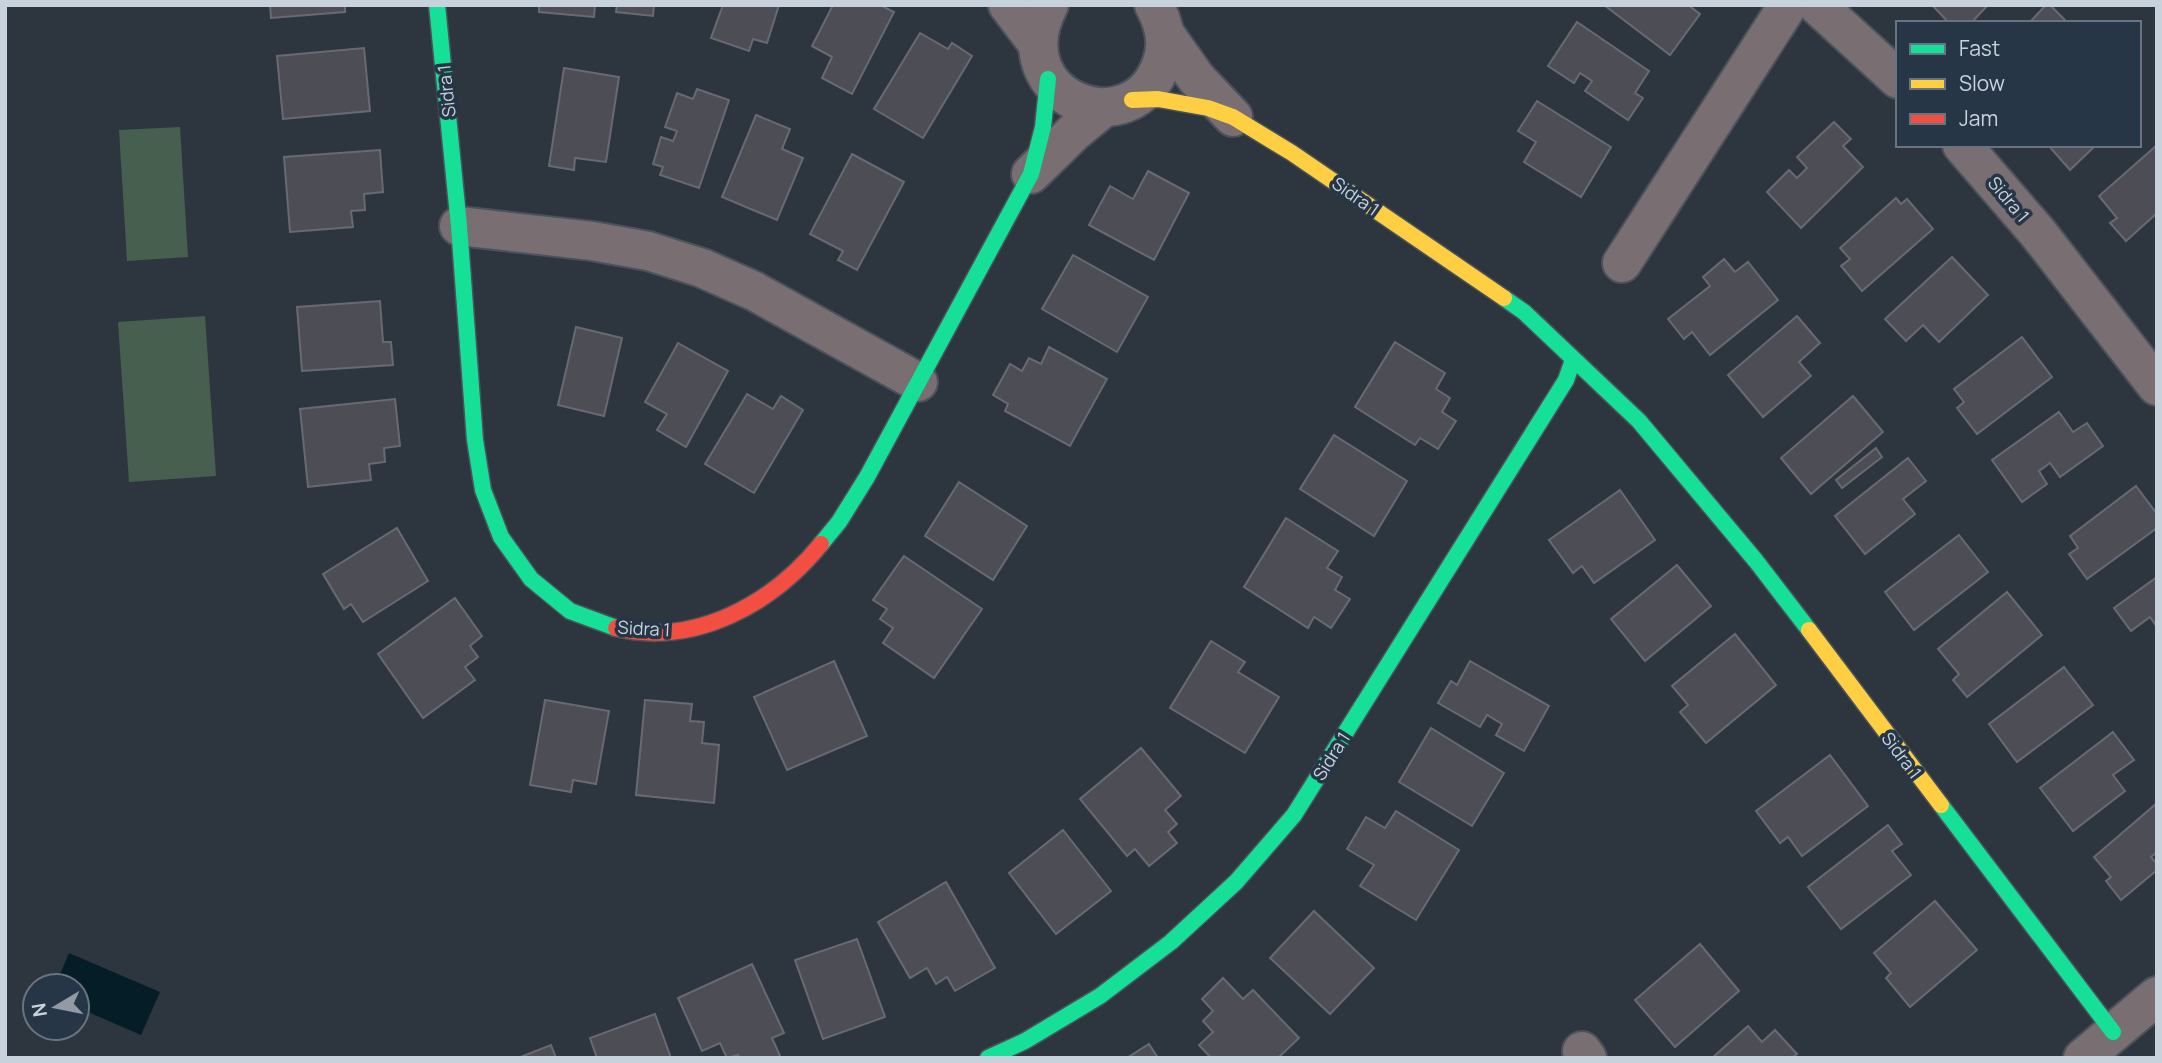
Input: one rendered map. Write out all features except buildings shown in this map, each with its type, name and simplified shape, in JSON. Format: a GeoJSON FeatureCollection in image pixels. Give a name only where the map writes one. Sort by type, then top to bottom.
{"type":"FeatureCollection","features":[{"type":"Feature","properties":{"kind":"street","name":"Sidra 1"},"geometry":{"type":"LineString","coordinates":[[438,5],[459,226],[475,440],[483,490],[501,537],[531,579],[570,611],[607,626],[671,632],[721,621],[759,601],[806,562],[839,522],[867,477],[1031,174],[1044,127],[1048,79]]}},
{"type":"Feature","properties":{"kind":"street"},"geometry":{"type":"LineString","coordinates":[[1008,5],[1037,43]]}},
{"type":"Feature","properties":{"kind":"street"},"geometry":{"type":"LineString","coordinates":[[1049,5],[1041,22],[1037,43],[1040,62],[1048,79],[1063,94],[1082,105],[1118,104]]}},
{"type":"Feature","properties":{"kind":"street"},"geometry":{"type":"LineString","coordinates":[[1622,263],[1788,5]]}},
{"type":"Feature","properties":{"kind":"street"},"geometry":{"type":"LineString","coordinates":[[1817,5],[1896,77]]}},
{"type":"Feature","properties":{"kind":"street"},"geometry":{"type":"LineString","coordinates":[[1031,174],[1066,139],[1118,104],[1148,89],[1159,73],[1165,54],[1159,20]]}},
{"type":"Feature","properties":{"kind":"street"},"geometry":{"type":"LineString","coordinates":[[1159,20],[1196,78],[1233,117]]}},
{"type":"Feature","properties":{"kind":"street","name":"Sidra 1"},"geometry":{"type":"LineString","coordinates":[[1118,104],[1158,99],[1208,108],[1233,117],[1342,185],[1524,312],[1639,421],[1748,552],[2113,1032]]}},
{"type":"Feature","properties":{"kind":"street","name":"Sidra 1"},"geometry":{"type":"LineString","coordinates":[[1964,147],[2038,233],[2157,386]]}},
{"type":"Feature","properties":{"kind":"street"},"geometry":{"type":"LineString","coordinates":[[459,226],[592,241],[648,251],[702,268],[754,291],[918,382]]}},
{"type":"Feature","properties":{"kind":"street","name":"Sidra 1"},"geometry":{"type":"LineString","coordinates":[[988,1058],[1025,1041],[1100,996],[1171,942],[1236,882],[1294,815],[1566,380],[1573,360]]}},
{"type":"Feature","properties":{"kind":"street"},"geometry":{"type":"LineString","coordinates":[[2082,1058],[2157,996]]}},
{"type":"Feature","properties":{"kind":"green space"},"geometry":{"type":"Polygon","coordinates":[[[180,127],[188,257],[127,261],[119,130],[180,127]]]}},
{"type":"Feature","properties":{"kind":"green space"},"geometry":{"type":"Polygon","coordinates":[[[205,316],[216,476],[129,482],[118,322],[205,316]]]}},
{"type":"Feature","properties":{"kind":"water"},"geometry":{"type":"Polygon","coordinates":[[[69,953],[160,992],[141,1035],[91,1013],[91,972],[61,972],[69,953]]]}},
{"type":"Feature","properties":{"kind":"traffic: fast"},"geometry":{"type":"LineString","coordinates":[[437,5],[459,226],[475,440],[483,490],[501,537],[531,579],[570,611],[616,628]]}},
{"type":"Feature","properties":{"kind":"traffic: fast"},"geometry":{"type":"LineString","coordinates":[[821,544],[839,522],[867,477],[1031,174],[1043,127],[1048,79]]}},
{"type":"Feature","properties":{"kind":"traffic: fast"},"geometry":{"type":"LineString","coordinates":[[1504,298],[1524,312],[1639,421],[1756,561],[1809,630]]}},
{"type":"Feature","properties":{"kind":"traffic: fast"},"geometry":{"type":"LineString","coordinates":[[988,1058],[1025,1041],[1100,996],[1171,942],[1236,882],[1294,815],[1566,380],[1573,360]]}},
{"type":"Feature","properties":{"kind":"traffic: fast"},"geometry":{"type":"LineString","coordinates":[[1941,805],[2113,1032]]}},
{"type":"Feature","properties":{"kind":"traffic: slow"},"geometry":{"type":"LineString","coordinates":[[1132,100],[1158,99],[1208,108],[1233,117],[1292,153],[1504,298]]}},
{"type":"Feature","properties":{"kind":"traffic: slow"},"geometry":{"type":"LineString","coordinates":[[1809,630],[1941,805]]}},
{"type":"Feature","properties":{"kind":"traffic: jam"},"geometry":{"type":"LineString","coordinates":[[616,628],[645,632],[674,631],[703,626],[730,616],[779,585],[821,544]]}}]}
